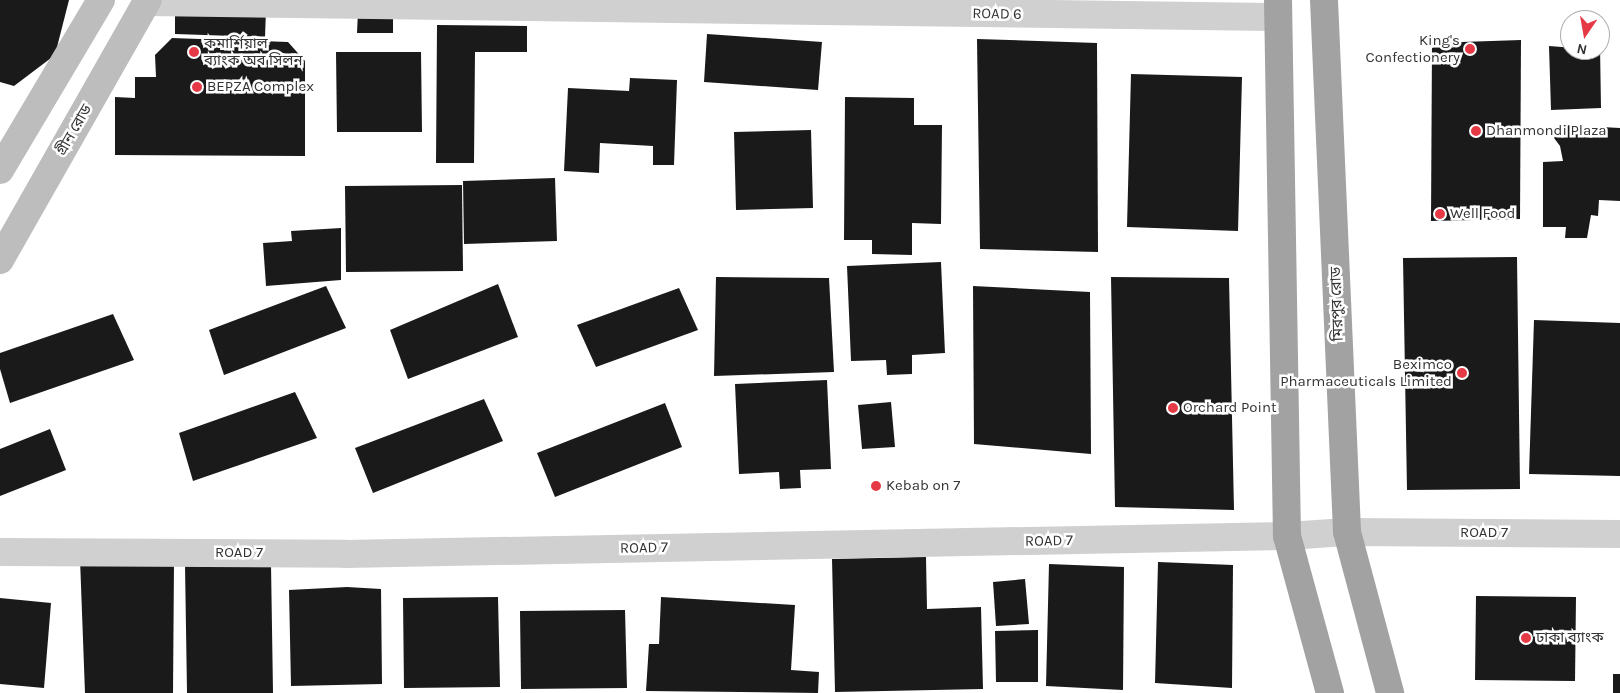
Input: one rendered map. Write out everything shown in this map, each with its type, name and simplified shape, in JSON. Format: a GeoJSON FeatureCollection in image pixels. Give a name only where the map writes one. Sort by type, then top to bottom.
{"type":"FeatureCollection","features":[{"type":"Feature","properties":{"kind":"highway","name":"মিরপুর রোড"},"geometry":{"type":"LineString","coordinates":[[1324,0],[1347,532],[1390,693]]}},
{"type":"Feature","properties":{"kind":"highway"},"geometry":{"type":"LineString","coordinates":[[1278,9],[1288,536],[1330,693]]}},
{"type":"Feature","properties":{"kind":"main road"},"geometry":{"type":"LineString","coordinates":[[0,170],[101,0]]}},
{"type":"Feature","properties":{"kind":"main road","name":"গ্রীন রোড"},"geometry":{"type":"LineString","coordinates":[[0,260],[147,1]]}},
{"type":"Feature","properties":{"kind":"street","name":"ROAD 6"},"geometry":{"type":"LineString","coordinates":[[147,1],[1278,9]]}},
{"type":"Feature","properties":{"kind":"street","name":"ROAD 7"},"geometry":{"type":"LineString","coordinates":[[0,552],[346,554],[1288,536],[1347,532],[1620,534]]}},
{"type":"Feature","properties":{"kind":"building"},"geometry":{"type":"Polygon","coordinates":[[[0,0],[69,0],[55,55],[14,86],[0,82],[0,0]]]}},
{"type":"Feature","properties":{"kind":"building"},"geometry":{"type":"Polygon","coordinates":[[[175,7],[266,10],[265,37],[175,34],[175,7]]]}},
{"type":"Feature","properties":{"kind":"building"},"geometry":{"type":"Polygon","coordinates":[[[358,11],[393,11],[393,33],[357,33],[358,11]]]}},
{"type":"Feature","properties":{"kind":"building"},"geometry":{"type":"Polygon","coordinates":[[[437,25],[527,26],[527,52],[475,52],[474,163],[436,163],[437,25]]]}},
{"type":"Feature","properties":{"kind":"building"},"geometry":{"type":"Polygon","coordinates":[[[707,34],[822,42],[818,90],[704,82],[707,34]]]}},
{"type":"Feature","properties":{"kind":"building","name":"BEPZA Complex"},"geometry":{"type":"Polygon","coordinates":[[[172,38],[288,42],[305,61],[305,156],[115,155],[115,97],[135,98],[135,77],[156,77],[155,55],[172,38]]]}},
{"type":"Feature","properties":{"kind":"building"},"geometry":{"type":"Polygon","coordinates":[[[977,39],[1097,43],[1098,252],[980,249],[977,39]]]}},
{"type":"Feature","properties":{"kind":"building","name":"Dhanmondi Plaza"},"geometry":{"type":"Polygon","coordinates":[[[1521,40],[1520,219],[1431,221],[1432,43],[1521,40]]]}},
{"type":"Feature","properties":{"kind":"building"},"geometry":{"type":"Polygon","coordinates":[[[1549,46],[1560,47],[1560,60],[1600,60],[1601,108],[1551,110],[1549,46]]]}},
{"type":"Feature","properties":{"kind":"building"},"geometry":{"type":"Polygon","coordinates":[[[336,52],[421,52],[422,132],[337,132],[336,52]]]}},
{"type":"Feature","properties":{"kind":"building"},"geometry":{"type":"Polygon","coordinates":[[[1131,74],[1242,77],[1238,231],[1127,227],[1131,74]]]}},
{"type":"Feature","properties":{"kind":"building"},"geometry":{"type":"Polygon","coordinates":[[[630,78],[677,80],[674,165],[653,165],[653,146],[600,143],[599,173],[564,171],[568,88],[629,91],[630,78]]]}},
{"type":"Feature","properties":{"kind":"building"},"geometry":{"type":"Polygon","coordinates":[[[845,97],[914,98],[914,125],[942,125],[941,224],[912,223],[912,255],[872,254],[872,240],[844,240],[845,97]]]}},
{"type":"Feature","properties":{"kind":"building"},"geometry":{"type":"Polygon","coordinates":[[[1564,125],[1620,128],[1620,201],[1599,200],[1598,216],[1591,215],[1587,238],[1565,238],[1566,227],[1543,227],[1543,162],[1563,161],[1560,146],[1554,138],[1555,129],[1564,125]]]}},
{"type":"Feature","properties":{"kind":"building"},"geometry":{"type":"Polygon","coordinates":[[[811,130],[813,208],[736,210],[734,132],[811,130]]]}},
{"type":"Feature","properties":{"kind":"building"},"geometry":{"type":"Polygon","coordinates":[[[555,178],[557,241],[464,244],[463,181],[555,178]]]}},
{"type":"Feature","properties":{"kind":"building"},"geometry":{"type":"Polygon","coordinates":[[[462,185],[463,271],[346,272],[345,186],[462,185]]]}},
{"type":"Feature","properties":{"kind":"building"},"geometry":{"type":"Polygon","coordinates":[[[341,228],[341,280],[266,286],[263,243],[292,241],[291,231],[341,228]]]}},
{"type":"Feature","properties":{"kind":"building","name":"Beximco Pharmaceuticals Limited"},"geometry":{"type":"Polygon","coordinates":[[[1517,257],[1520,489],[1407,490],[1403,258],[1517,257]]]}},
{"type":"Feature","properties":{"kind":"building"},"geometry":{"type":"Polygon","coordinates":[[[941,262],[945,353],[912,355],[912,374],[887,375],[886,360],[851,361],[847,266],[941,262]]]}},
{"type":"Feature","properties":{"kind":"building"},"geometry":{"type":"Polygon","coordinates":[[[716,277],[829,278],[834,372],[714,376],[716,277]]]}},
{"type":"Feature","properties":{"kind":"building","name":"Orchard Point"},"geometry":{"type":"Polygon","coordinates":[[[1111,277],[1229,278],[1234,510],[1115,507],[1111,277]]]}},
{"type":"Feature","properties":{"kind":"building"},"geometry":{"type":"Polygon","coordinates":[[[498,284],[518,337],[408,379],[390,330],[498,284]]]}},
{"type":"Feature","properties":{"kind":"building"},"geometry":{"type":"Polygon","coordinates":[[[326,286],[346,328],[224,375],[209,330],[326,286]]]}},
{"type":"Feature","properties":{"kind":"building"},"geometry":{"type":"Polygon","coordinates":[[[973,286],[1090,292],[1091,454],[974,444],[973,286]]]}},
{"type":"Feature","properties":{"kind":"building"},"geometry":{"type":"Polygon","coordinates":[[[679,288],[698,330],[596,367],[577,325],[679,288]]]}},
{"type":"Feature","properties":{"kind":"building"},"geometry":{"type":"Polygon","coordinates":[[[113,314],[134,360],[10,403],[0,369],[0,353],[113,314]]]}},
{"type":"Feature","properties":{"kind":"building"},"geometry":{"type":"Polygon","coordinates":[[[1534,320],[1620,323],[1620,476],[1529,474],[1534,320]]]}},
{"type":"Feature","properties":{"kind":"building"},"geometry":{"type":"Polygon","coordinates":[[[827,380],[831,469],[800,470],[801,488],[780,489],[779,472],[739,474],[735,384],[827,380]]]}},
{"type":"Feature","properties":{"kind":"building"},"geometry":{"type":"Polygon","coordinates":[[[295,392],[317,438],[193,481],[179,433],[295,392]]]}},
{"type":"Feature","properties":{"kind":"building"},"geometry":{"type":"Polygon","coordinates":[[[484,399],[503,441],[373,493],[355,448],[484,399]]]}},
{"type":"Feature","properties":{"kind":"building"},"geometry":{"type":"Polygon","coordinates":[[[891,402],[895,447],[862,449],[858,405],[891,402]]]}},
{"type":"Feature","properties":{"kind":"building"},"geometry":{"type":"Polygon","coordinates":[[[665,403],[682,447],[555,497],[537,453],[665,403]]]}},
{"type":"Feature","properties":{"kind":"building"},"geometry":{"type":"Polygon","coordinates":[[[50,429],[66,470],[0,496],[0,449],[50,429]]]}},
{"type":"Feature","properties":{"kind":"building"},"geometry":{"type":"Polygon","coordinates":[[[926,557],[927,609],[981,607],[983,689],[835,692],[832,559],[926,557]]]}},
{"type":"Feature","properties":{"kind":"building"},"geometry":{"type":"Polygon","coordinates":[[[80,559],[174,561],[173,693],[85,693],[80,559]]]}},
{"type":"Feature","properties":{"kind":"building"},"geometry":{"type":"Polygon","coordinates":[[[1158,562],[1233,565],[1232,688],[1155,683],[1158,562]]]}},
{"type":"Feature","properties":{"kind":"building"},"geometry":{"type":"Polygon","coordinates":[[[271,564],[273,693],[187,693],[185,565],[271,564]]]}},
{"type":"Feature","properties":{"kind":"building"},"geometry":{"type":"Polygon","coordinates":[[[1049,564],[1124,567],[1123,690],[1046,686],[1049,564]]]}},
{"type":"Feature","properties":{"kind":"building"},"geometry":{"type":"Polygon","coordinates":[[[1025,579],[1029,624],[996,626],[993,582],[1025,579]]]}},
{"type":"Feature","properties":{"kind":"building"},"geometry":{"type":"Polygon","coordinates":[[[347,587],[381,589],[382,684],[291,686],[289,590],[347,587]]]}},
{"type":"Feature","properties":{"kind":"building","name":"ঢাকা ব্যাংক"},"geometry":{"type":"Polygon","coordinates":[[[1476,596],[1576,597],[1575,681],[1475,680],[1476,596]]]}},
{"type":"Feature","properties":{"kind":"building"},"geometry":{"type":"Polygon","coordinates":[[[498,597],[500,687],[404,688],[403,598],[498,597]]]}},
{"type":"Feature","properties":{"kind":"building"},"geometry":{"type":"Polygon","coordinates":[[[661,597],[795,605],[791,670],[819,672],[818,693],[646,691],[649,644],[659,644],[661,597]]]}},
{"type":"Feature","properties":{"kind":"building"},"geometry":{"type":"Polygon","coordinates":[[[0,598],[51,603],[44,688],[0,684],[0,598]]]}},
{"type":"Feature","properties":{"kind":"building"},"geometry":{"type":"Polygon","coordinates":[[[625,610],[627,688],[521,689],[520,611],[625,610]]]}},
{"type":"Feature","properties":{"kind":"building"},"geometry":{"type":"Polygon","coordinates":[[[1038,630],[1038,682],[996,682],[995,631],[1038,630]]]}},
{"type":"Feature","properties":{"kind":"building"},"geometry":{"type":"Polygon","coordinates":[[[1613,674],[1620,674],[1620,693],[1613,693],[1613,674]]]}},
{"type":"Feature","properties":{"kind":"place","name":"King's Confectionery"},"geometry":{"type":"Point","coordinates":[1470,49]}},
{"type":"Feature","properties":{"kind":"place","name":"কমার্শিয়াল ব্যাংক অব সিলন"},"geometry":{"type":"Point","coordinates":[194,52]}},
{"type":"Feature","properties":{"kind":"place","name":"BEPZA Complex"},"geometry":{"type":"Point","coordinates":[197,87]}},
{"type":"Feature","properties":{"kind":"place","name":"Dhanmondi Plaza"},"geometry":{"type":"Point","coordinates":[1476,131]}},
{"type":"Feature","properties":{"kind":"place","name":"Well Food"},"geometry":{"type":"Point","coordinates":[1440,214]}},
{"type":"Feature","properties":{"kind":"place","name":"Beximco Pharmaceuticals Limited"},"geometry":{"type":"Point","coordinates":[1462,373]}},
{"type":"Feature","properties":{"kind":"place","name":"Orchard Point"},"geometry":{"type":"Point","coordinates":[1173,408]}},
{"type":"Feature","properties":{"kind":"place","name":"Kebab on 7"},"geometry":{"type":"Point","coordinates":[876,486]}},
{"type":"Feature","properties":{"kind":"place","name":"ঢাকা ব্যাংক"},"geometry":{"type":"Point","coordinates":[1526,638]}}]}
